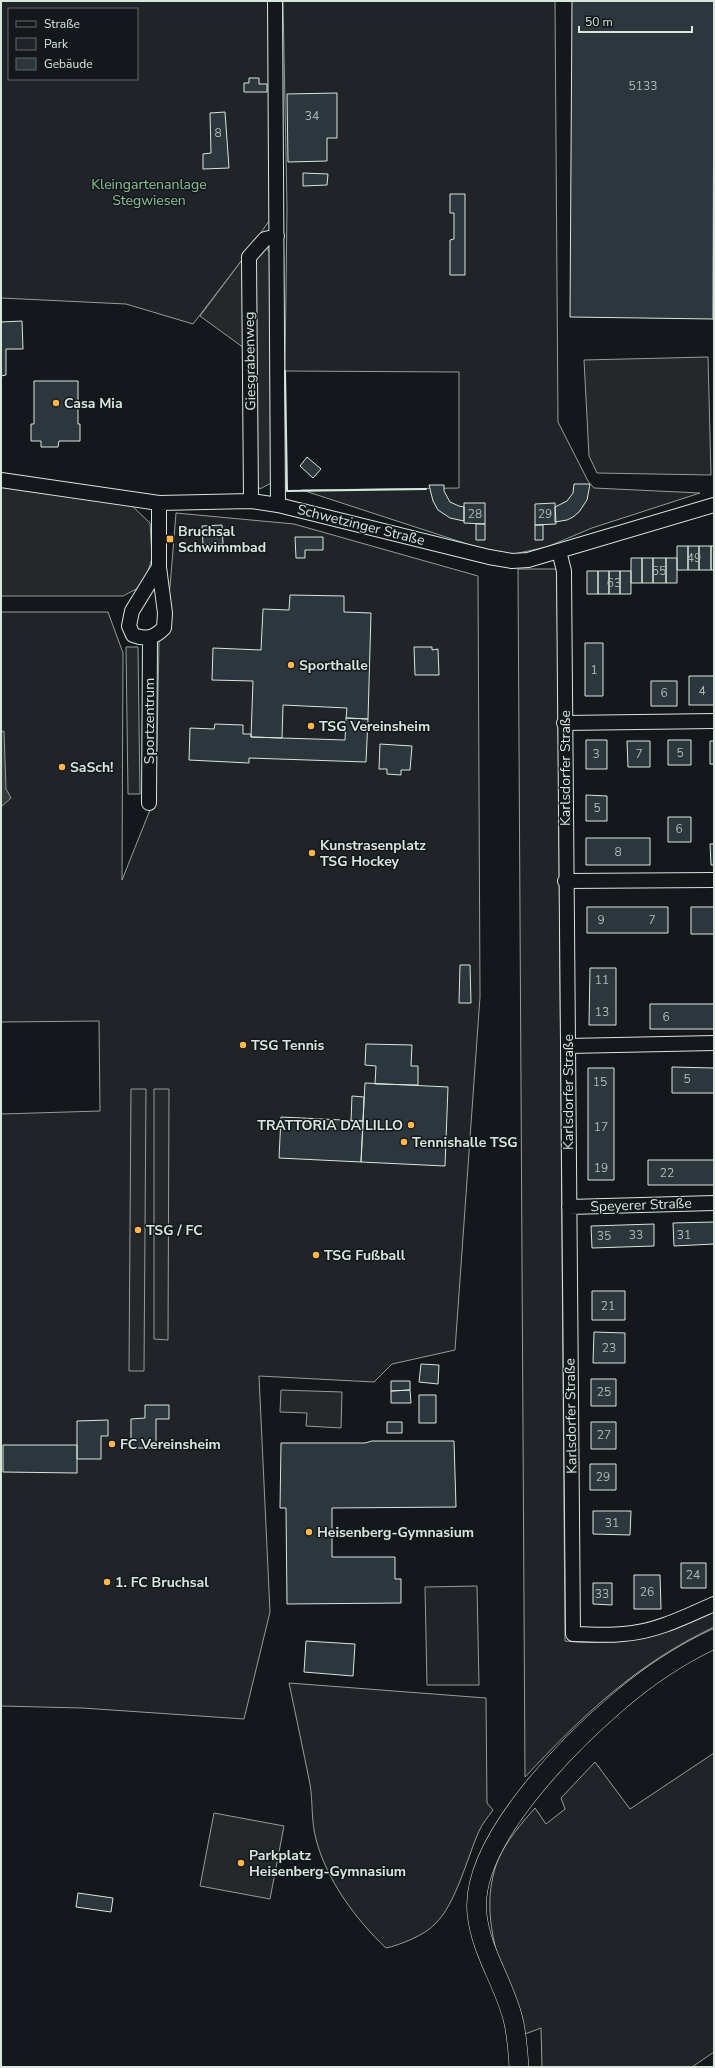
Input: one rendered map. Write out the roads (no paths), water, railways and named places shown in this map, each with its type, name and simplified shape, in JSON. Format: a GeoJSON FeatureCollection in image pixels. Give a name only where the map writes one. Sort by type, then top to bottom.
{"type":"FeatureCollection","features":[{"type":"Feature","properties":{"kind":"main road"},"geometry":{"type":"LineString","coordinates":[[519,2067],[513,2018],[491,1965],[481,1934],[477,1913],[478,1892],[488,1855],[514,1814],[574,1744],[619,1701],[684,1655],[714,1639]]}},
{"type":"Feature","properties":{"kind":"street","name":"Giesgrabenweg"},"geometry":{"type":"LineString","coordinates":[[275,1],[278,505]]}},
{"type":"Feature","properties":{"kind":"street","name":"Giesgrabenweg"},"geometry":{"type":"LineString","coordinates":[[251,501],[248,257],[264,239],[277,236]]}},
{"type":"Feature","properties":{"kind":"street","name":"Schwetzinger Straße"},"geometry":{"type":"LineString","coordinates":[[1,480],[159,503],[251,501],[278,505],[489,557],[512,561],[528,560],[714,505]]}},
{"type":"Feature","properties":{"kind":"street"},"geometry":{"type":"LineString","coordinates":[[159,503],[159,567],[165,613],[164,628],[150,638],[133,635],[129,626],[132,611],[159,567]]}},
{"type":"Feature","properties":{"kind":"street","name":"Karlsdorfer Straße"},"geometry":{"type":"LineString","coordinates":[[559,551],[564,571],[565,881],[568,1046],[573,1634],[623,1634],[657,1627],[688,1616],[714,1604]]}},
{"type":"Feature","properties":{"kind":"street","name":"Sportzentrum"},"geometry":{"type":"LineString","coordinates":[[149,803],[150,638]]}},
{"type":"Feature","properties":{"kind":"street"},"geometry":{"type":"LineString","coordinates":[[564,723],[714,720]]}},
{"type":"Feature","properties":{"kind":"street"},"geometry":{"type":"LineString","coordinates":[[565,881],[714,880]]}},
{"type":"Feature","properties":{"kind":"street"},"geometry":{"type":"LineString","coordinates":[[568,1046],[714,1043]]}},
{"type":"Feature","properties":{"kind":"street","name":"Speyerer Straße"},"geometry":{"type":"LineString","coordinates":[[569,1207],[714,1203]]}},
{"type":"Feature","properties":{"kind":"place","name":"Casa Mia"},"geometry":{"type":"Point","coordinates":[56,403]}},
{"type":"Feature","properties":{"kind":"place","name":"Bruchsal Schwimmbad"},"geometry":{"type":"Point","coordinates":[170,539]}},
{"type":"Feature","properties":{"kind":"place","name":"Sporthalle"},"geometry":{"type":"Point","coordinates":[291,665]}},
{"type":"Feature","properties":{"kind":"place","name":"TSG Vereinsheim"},"geometry":{"type":"Point","coordinates":[311,726]}},
{"type":"Feature","properties":{"kind":"place","name":"SaSch!"},"geometry":{"type":"Point","coordinates":[62,767]}},
{"type":"Feature","properties":{"kind":"place","name":"Kunstrasenplatz TSG Hockey"},"geometry":{"type":"Point","coordinates":[312,853]}},
{"type":"Feature","properties":{"kind":"place","name":"TSG Tennis"},"geometry":{"type":"Point","coordinates":[243,1045]}},
{"type":"Feature","properties":{"kind":"place","name":"TRATTORIA DA LILLO"},"geometry":{"type":"Point","coordinates":[411,1125]}},
{"type":"Feature","properties":{"kind":"place","name":"Tennishalle TSG"},"geometry":{"type":"Point","coordinates":[404,1142]}},
{"type":"Feature","properties":{"kind":"place","name":"TSG / FC"},"geometry":{"type":"Point","coordinates":[138,1230]}},
{"type":"Feature","properties":{"kind":"place","name":"TSG Fußball"},"geometry":{"type":"Point","coordinates":[316,1255]}},
{"type":"Feature","properties":{"kind":"place","name":"FC Vereinsheim"},"geometry":{"type":"Point","coordinates":[112,1444]}},
{"type":"Feature","properties":{"kind":"place","name":"Heisenberg-Gymnasium"},"geometry":{"type":"Point","coordinates":[309,1532]}},
{"type":"Feature","properties":{"kind":"place","name":"1. FC Bruchsal"},"geometry":{"type":"Point","coordinates":[107,1582]}},
{"type":"Feature","properties":{"kind":"place","name":"Parkplatz Heisenberg-Gymnasium"},"geometry":{"type":"Point","coordinates":[241,1863]}},
{"type":"Feature","properties":{"kind":"park label","name":"Kleingartenanlage Stegwiesen"},"geometry":{"type":"Point","coordinates":[149,192]}}]}
